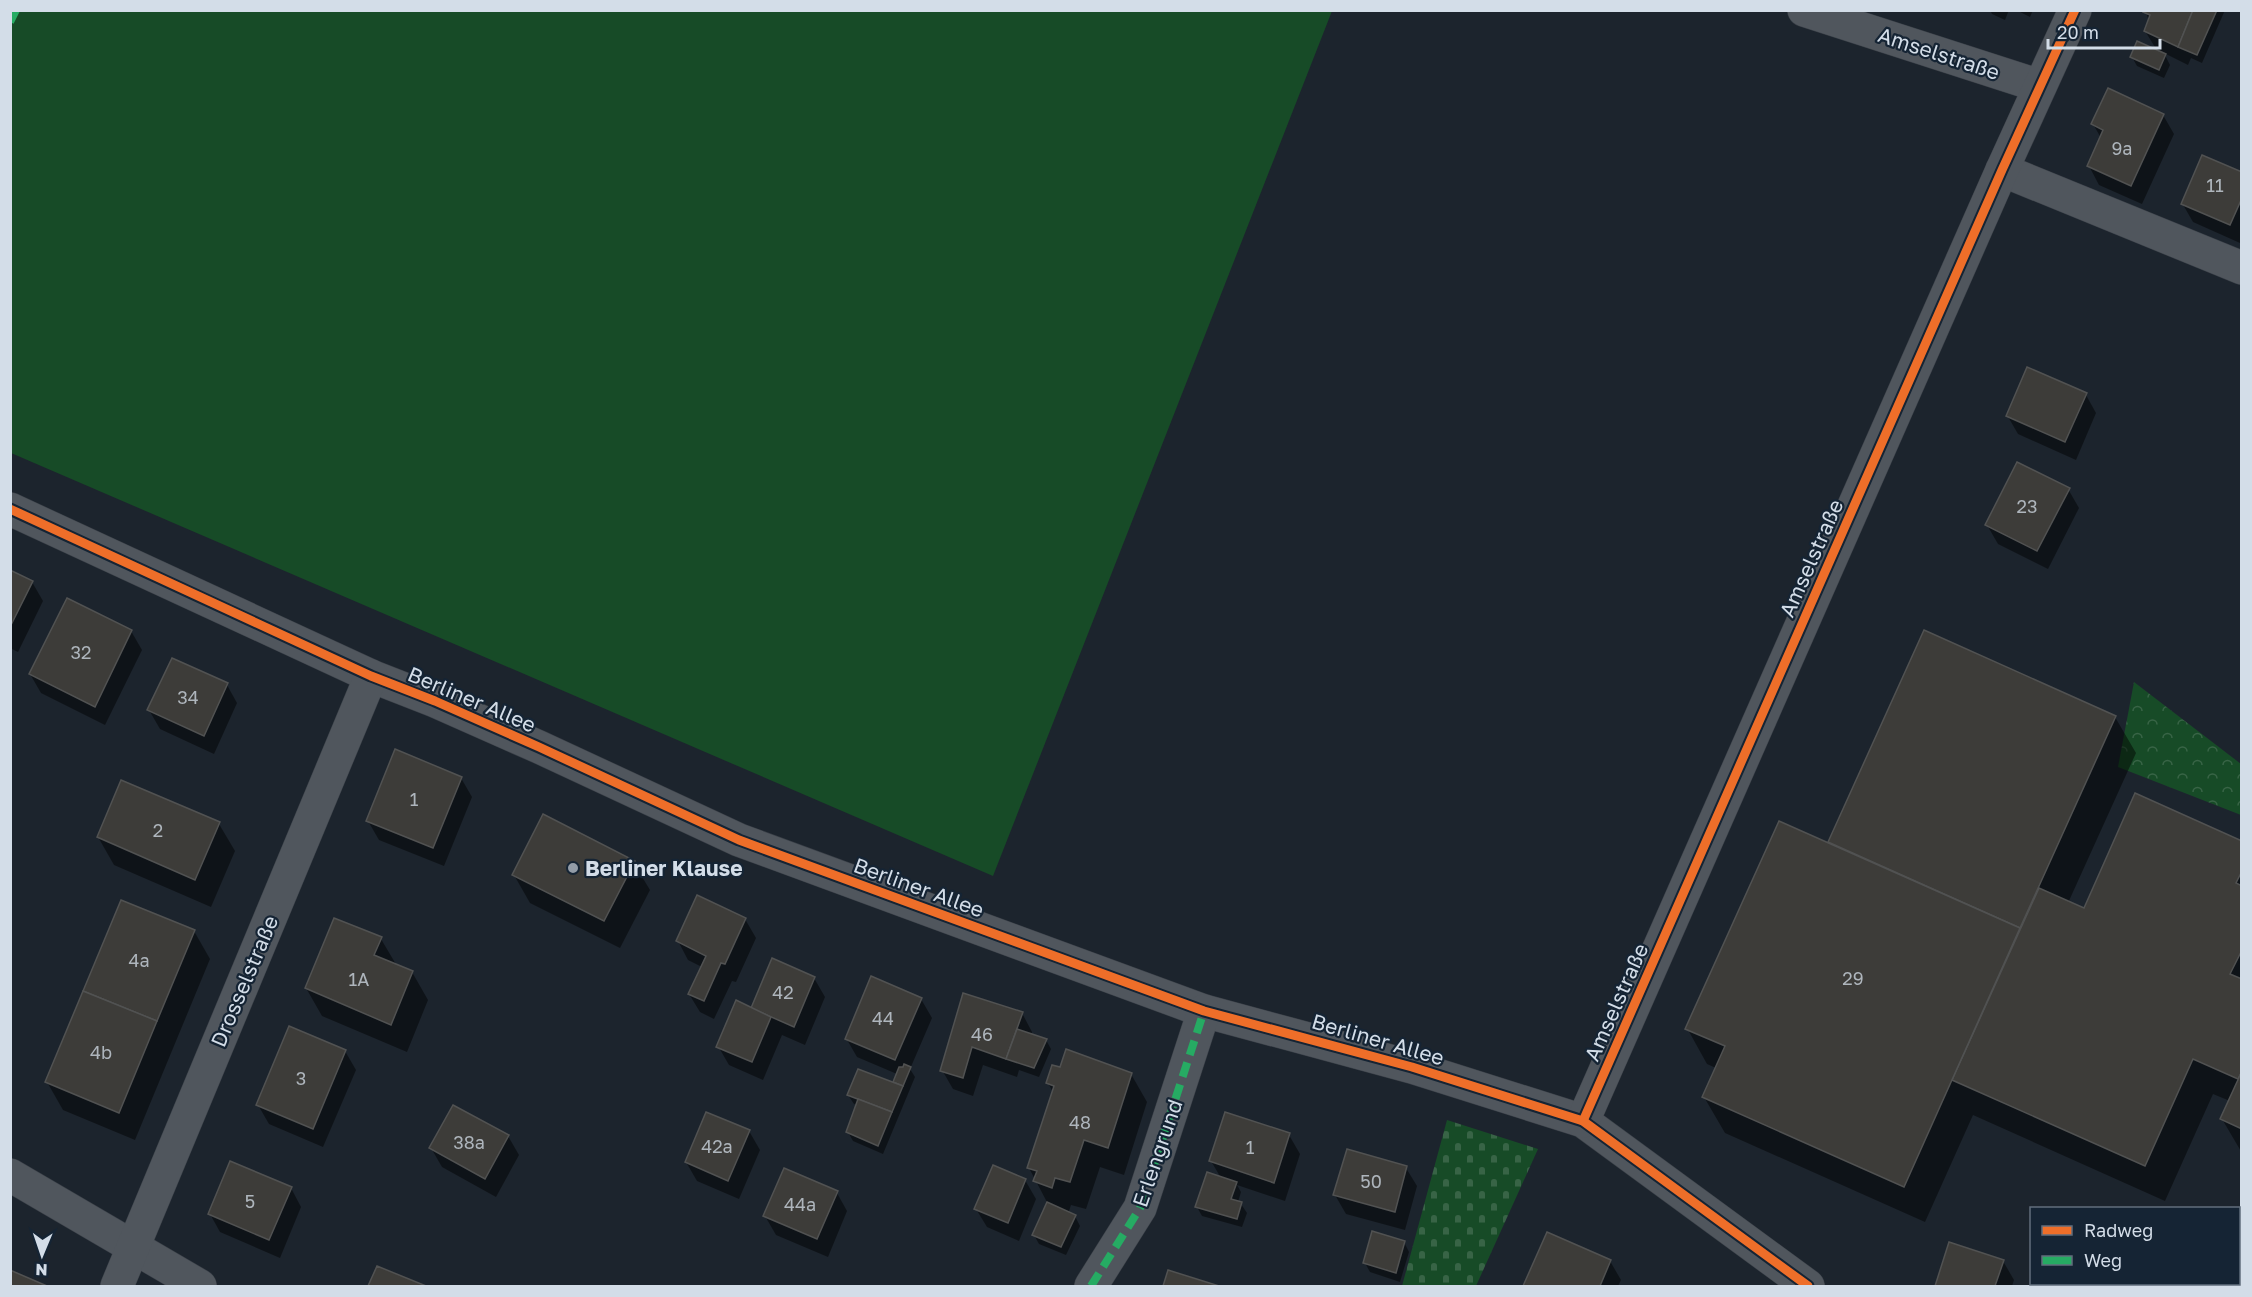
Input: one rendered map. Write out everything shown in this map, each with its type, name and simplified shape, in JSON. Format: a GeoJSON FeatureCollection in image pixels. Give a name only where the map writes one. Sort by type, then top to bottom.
{"type":"FeatureCollection","features":[{"type":"Feature","properties":{"kind":"street","name":"Amselstraße"},"geometry":{"type":"LineString","coordinates":[[1804,10],[2040,86]]}},
{"type":"Feature","properties":{"kind":"street","name":"Amselstraße"},"geometry":{"type":"LineString","coordinates":[[1583,1120],[2002,170],[2075,10]]}},
{"type":"Feature","properties":{"kind":"street"},"geometry":{"type":"LineString","coordinates":[[2002,170],[2241,268]]}},
{"type":"Feature","properties":{"kind":"street","name":"Berliner Allee"},"geometry":{"type":"LineString","coordinates":[[10,509],[371,676],[435,701],[739,840],[1204,1011],[1412,1067],[1583,1120],[1808,1287]]}},
{"type":"Feature","properties":{"kind":"street","name":"Drosselstraße"},"geometry":{"type":"LineString","coordinates":[[117,1287],[371,676]]}},
{"type":"Feature","properties":{"kind":"street","name":"Erlengrund"},"geometry":{"type":"LineString","coordinates":[[1091,1287],[1140,1208],[1204,1011]]}},
{"type":"Feature","properties":{"kind":"street"},"geometry":{"type":"LineString","coordinates":[[10,1175],[200,1287]]}},
{"type":"Feature","properties":{"kind":"green space"},"geometry":{"type":"Polygon","coordinates":[[[11,10],[1332,11],[993,876],[11,453],[11,10]]]}},
{"type":"Feature","properties":{"kind":"green space"},"geometry":{"type":"Polygon","coordinates":[[[2134,682],[2241,764],[2241,815],[2118,767],[2134,682]]]}},
{"type":"Feature","properties":{"kind":"green space"},"geometry":{"type":"Polygon","coordinates":[[[1447,1120],[1538,1149],[1476,1286],[1402,1286],[1447,1120]]]}},
{"type":"Feature","properties":{"kind":"building"},"geometry":{"type":"Polygon","coordinates":[[[2144,10],[2193,10],[2178,47],[2144,31],[2150,15],[2143,12],[2144,10]]]}},
{"type":"Feature","properties":{"kind":"building"},"geometry":{"type":"Polygon","coordinates":[[[2193,10],[2217,10],[2197,55],[2178,47],[2193,10]]]}},
{"type":"Feature","properties":{"kind":"building"},"geometry":{"type":"Polygon","coordinates":[[[2137,41],[2166,54],[2159,70],[2130,57],[2137,41]]]}},
{"type":"Feature","properties":{"kind":"building"},"geometry":{"type":"Polygon","coordinates":[[[2108,88],[2164,114],[2131,186],[2087,166],[2103,130],[2091,124],[2108,88]]]}},
{"type":"Feature","properties":{"kind":"building"},"geometry":{"type":"Polygon","coordinates":[[[2202,155],[2242,172],[2242,198],[2230,225],[2181,204],[2202,155]]]}},
{"type":"Feature","properties":{"kind":"building"},"geometry":{"type":"Polygon","coordinates":[[[2027,367],[2087,393],[2065,442],[2006,416],[2027,367]]]}},
{"type":"Feature","properties":{"kind":"building"},"geometry":{"type":"Polygon","coordinates":[[[2017,462],[2070,488],[2037,551],[1985,525],[2017,462]]]}},
{"type":"Feature","properties":{"kind":"building"},"geometry":{"type":"Polygon","coordinates":[[[10,570],[33,581],[10,627],[10,570]]]}},
{"type":"Feature","properties":{"kind":"building"},"geometry":{"type":"Polygon","coordinates":[[[67,598],[132,630],[95,707],[29,674],[67,598]]]}},
{"type":"Feature","properties":{"kind":"building"},"geometry":{"type":"Polygon","coordinates":[[[1924,630],[2116,716],[2020,928],[1828,842],[1924,630]]]}},
{"type":"Feature","properties":{"kind":"building"},"geometry":{"type":"Polygon","coordinates":[[[172,658],[228,683],[204,736],[147,710],[172,658]]]}},
{"type":"Feature","properties":{"kind":"building"},"geometry":{"type":"Polygon","coordinates":[[[395,749],[462,777],[433,848],[366,821],[395,749]]]}},
{"type":"Feature","properties":{"kind":"building"},"geometry":{"type":"Polygon","coordinates":[[[121,780],[220,822],[195,880],[97,837],[121,780]]]}},
{"type":"Feature","properties":{"kind":"building"},"geometry":{"type":"Polygon","coordinates":[[[2135,793],[2242,841],[2242,871],[2236,883],[2242,886],[2242,950],[2230,974],[2242,979],[2242,1071],[2238,1079],[2193,1059],[2145,1166],[1952,1080],[2039,888],[2084,908],[2135,793]]]}},
{"type":"Feature","properties":{"kind":"building","name":"Berliner Klause"},"geometry":{"type":"Polygon","coordinates":[[[543,814],[635,861],[604,921],[512,875],[543,814]]]}},
{"type":"Feature","properties":{"kind":"building"},"geometry":{"type":"Polygon","coordinates":[[[1779,821],[2020,928],[1904,1187],[1702,1097],[1725,1046],[1685,1029],[1779,821]]]}},
{"type":"Feature","properties":{"kind":"building"},"geometry":{"type":"Polygon","coordinates":[[[697,895],[746,918],[725,964],[721,963],[704,1001],[688,994],[706,956],[676,941],[697,895]]]}},
{"type":"Feature","properties":{"kind":"building"},"geometry":{"type":"Polygon","coordinates":[[[121,900],[195,930],[157,1021],[83,991],[121,900]]]}},
{"type":"Feature","properties":{"kind":"building"},"geometry":{"type":"Polygon","coordinates":[[[334,918],[382,937],[374,955],[413,971],[391,1025],[305,988],[334,918]]]}},
{"type":"Feature","properties":{"kind":"building"},"geometry":{"type":"Polygon","coordinates":[[[772,958],[815,977],[794,1027],[751,1008],[772,958]]]}},
{"type":"Feature","properties":{"kind":"building"},"geometry":{"type":"Polygon","coordinates":[[[871,976],[922,998],[895,1060],[845,1039],[871,976]]]}},
{"type":"Feature","properties":{"kind":"building"},"geometry":{"type":"Polygon","coordinates":[[[83,991],[157,1021],[119,1113],[45,1082],[83,991]]]}},
{"type":"Feature","properties":{"kind":"building"},"geometry":{"type":"Polygon","coordinates":[[[963,993],[1023,1012],[1006,1059],[972,1047],[963,1078],[940,1071],[963,993]]]}},
{"type":"Feature","properties":{"kind":"building"},"geometry":{"type":"Polygon","coordinates":[[[736,1000],[771,1017],[752,1062],[716,1047],[736,1000]]]}},
{"type":"Feature","properties":{"kind":"building"},"geometry":{"type":"Polygon","coordinates":[[[289,1026],[346,1050],[313,1129],[256,1105],[289,1026]]]}},
{"type":"Feature","properties":{"kind":"building"},"geometry":{"type":"Polygon","coordinates":[[[1017,1029],[1047,1039],[1034,1068],[1006,1059],[1017,1029]]]}},
{"type":"Feature","properties":{"kind":"building"},"geometry":{"type":"Polygon","coordinates":[[[1066,1049],[1132,1073],[1108,1148],[1084,1140],[1070,1182],[1055,1178],[1052,1188],[1033,1181],[1037,1171],[1027,1168],[1054,1086],[1046,1083],[1052,1065],[1060,1067],[1066,1049]]]}},
{"type":"Feature","properties":{"kind":"building"},"geometry":{"type":"Polygon","coordinates":[[[904,1064],[911,1067],[903,1086],[893,1082],[899,1067],[903,1067],[904,1064]]]}},
{"type":"Feature","properties":{"kind":"building"},"geometry":{"type":"Polygon","coordinates":[[[858,1069],[903,1086],[892,1112],[847,1095],[858,1069]]]}},
{"type":"Feature","properties":{"kind":"building"},"geometry":{"type":"Polygon","coordinates":[[[2242,1071],[2242,1129],[2220,1119],[2242,1071]]]}},
{"type":"Feature","properties":{"kind":"building"},"geometry":{"type":"Polygon","coordinates":[[[858,1099],[892,1112],[878,1146],[846,1132],[858,1099]]]}},
{"type":"Feature","properties":{"kind":"building"},"geometry":{"type":"Polygon","coordinates":[[[453,1105],[509,1135],[485,1179],[429,1148],[453,1105]]]}},
{"type":"Feature","properties":{"kind":"building"},"geometry":{"type":"Polygon","coordinates":[[[706,1112],[750,1130],[728,1181],[685,1162],[706,1112]]]}},
{"type":"Feature","properties":{"kind":"building"},"geometry":{"type":"Polygon","coordinates":[[[1225,1112],[1290,1133],[1274,1183],[1209,1161],[1225,1112]]]}},
{"type":"Feature","properties":{"kind":"building"},"geometry":{"type":"Polygon","coordinates":[[[1347,1149],[1407,1166],[1395,1212],[1333,1195],[1347,1149]]]}},
{"type":"Feature","properties":{"kind":"building"},"geometry":{"type":"Polygon","coordinates":[[[230,1161],[292,1187],[269,1240],[208,1214],[230,1161]]]}},
{"type":"Feature","properties":{"kind":"building"},"geometry":{"type":"Polygon","coordinates":[[[993,1165],[1026,1179],[1008,1223],[974,1209],[993,1165]]]}},
{"type":"Feature","properties":{"kind":"building"},"geometry":{"type":"Polygon","coordinates":[[[784,1168],[838,1191],[817,1239],[763,1216],[784,1168]]]}},
{"type":"Feature","properties":{"kind":"building"},"geometry":{"type":"Polygon","coordinates":[[[1207,1172],[1237,1182],[1231,1199],[1242,1202],[1237,1219],[1195,1207],[1207,1172]]]}},
{"type":"Feature","properties":{"kind":"building"},"geometry":{"type":"Polygon","coordinates":[[[1047,1202],[1076,1215],[1061,1247],[1032,1235],[1047,1202]]]}},
{"type":"Feature","properties":{"kind":"building"},"geometry":{"type":"Polygon","coordinates":[[[1372,1231],[1405,1241],[1396,1273],[1363,1263],[1372,1231]]]}},
{"type":"Feature","properties":{"kind":"building"},"geometry":{"type":"Polygon","coordinates":[[[1547,1232],[1611,1260],[1600,1286],[1523,1286],[1547,1232]]]}},
{"type":"Feature","properties":{"kind":"building"},"geometry":{"type":"Polygon","coordinates":[[[1949,1242],[2004,1260],[1995,1286],[1935,1286],[1949,1242]]]}},
{"type":"Feature","properties":{"kind":"building"},"geometry":{"type":"Polygon","coordinates":[[[377,1266],[426,1286],[368,1286],[377,1266]]]}},
{"type":"Feature","properties":{"kind":"building"},"geometry":{"type":"Polygon","coordinates":[[[10,1270],[47,1286],[10,1286],[10,1270]]]}},
{"type":"Feature","properties":{"kind":"building"},"geometry":{"type":"Polygon","coordinates":[[[1168,1270],[1219,1286],[1163,1286],[1168,1270]]]}},
{"type":"Feature","properties":{"kind":"marked path"},"geometry":{"type":"LineString","coordinates":[[10,22],[16,10]]}},
{"type":"Feature","properties":{"kind":"marked path"},"geometry":{"type":"LineString","coordinates":[[1091,1286],[1140,1208],[1204,1011]]}},
{"type":"Feature","properties":{"kind":"cycle path"},"geometry":{"type":"LineString","coordinates":[[1583,1121],[2002,170],[2075,10]]}},
{"type":"Feature","properties":{"kind":"cycle path"},"geometry":{"type":"LineString","coordinates":[[10,509],[371,676],[435,701],[539,747],[739,840],[1204,1011],[1412,1067],[1583,1121],[1808,1286]]}},
{"type":"Feature","properties":{"kind":"place","name":"Berliner Klause"},"geometry":{"type":"Point","coordinates":[573,868]}}]}
